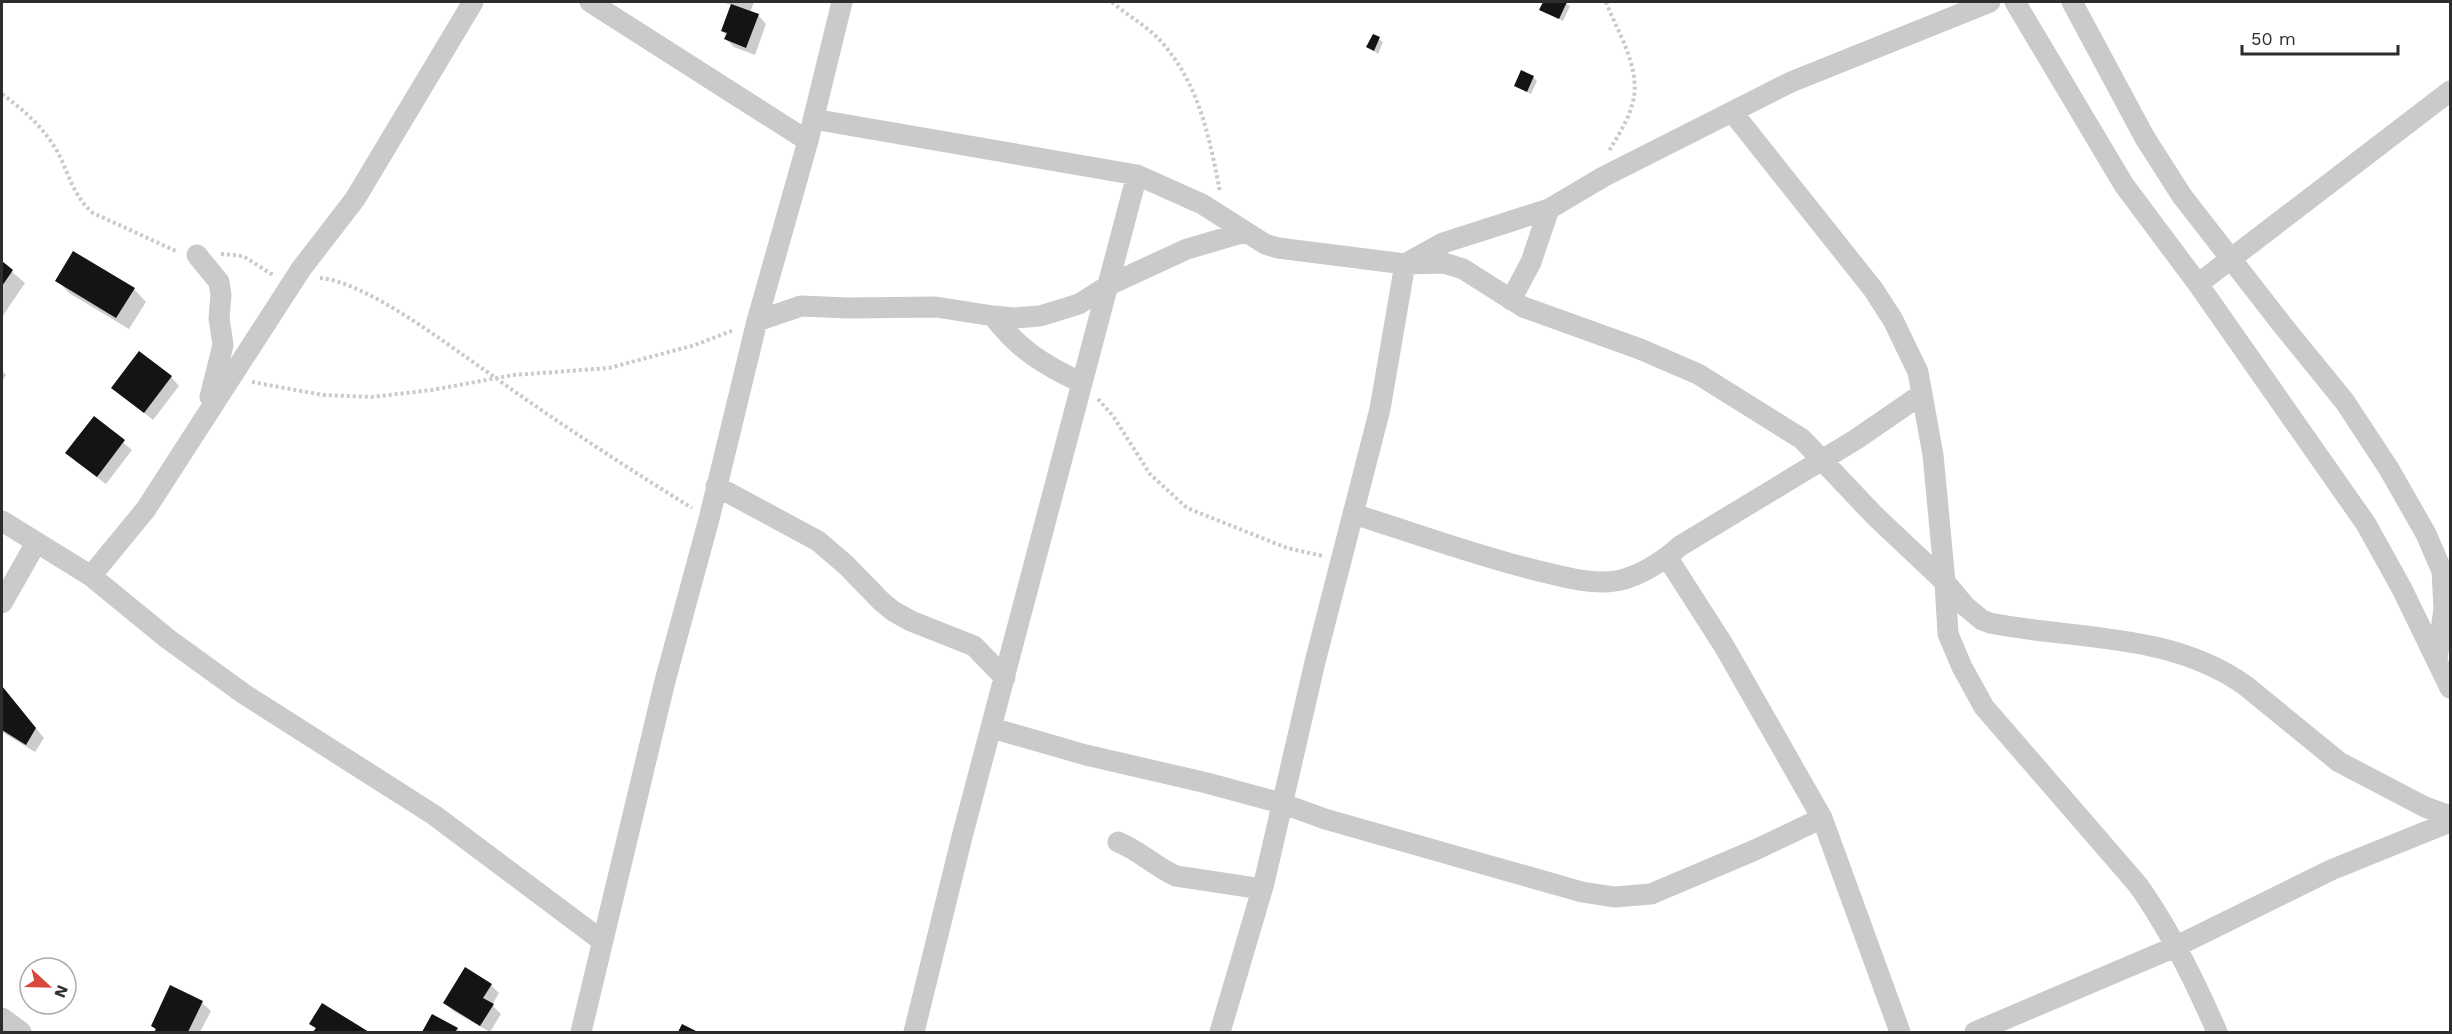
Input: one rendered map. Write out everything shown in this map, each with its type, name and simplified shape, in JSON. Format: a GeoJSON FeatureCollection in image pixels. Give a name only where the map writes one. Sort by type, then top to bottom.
{"type":"FeatureCollection","features":[{"type":"Feature","properties":{"kind":"street"},"geometry":{"type":"LineString","coordinates":[[91,576],[146,509],[295,278],[368,180],[419,89],[473,2]]}},
{"type":"Feature","properties":{"kind":"street"},"geometry":{"type":"LineString","coordinates":[[590,2],[808,141]]}},
{"type":"Feature","properties":{"kind":"street"},"geometry":{"type":"LineString","coordinates":[[581,1032],[601,940],[665,681],[709,519],[756,321],[808,141],[842,2]]}},
{"type":"Feature","properties":{"kind":"street"},"geometry":{"type":"LineString","coordinates":[[1405,264],[1443,243],[1549,209],[1592,184],[1791,82],[1990,2]]}},
{"type":"Feature","properties":{"kind":"street"},"geometry":{"type":"LineString","coordinates":[[2015,2],[2124,185],[2198,284],[2366,524],[2451,688]]}},
{"type":"Feature","properties":{"kind":"street"},"geometry":{"type":"LineString","coordinates":[[2072,2],[2145,138],[2182,196],[2345,402],[2389,469],[2426,534],[2442,571],[2444,609],[2437,660]]}},
{"type":"Feature","properties":{"kind":"street"},"geometry":{"type":"LineString","coordinates":[[2198,284],[2451,91]]}},
{"type":"Feature","properties":{"kind":"street"},"geometry":{"type":"LineString","coordinates":[[1733,113],[1878,297],[1909,350],[1918,372],[1932,455],[1948,634],[1962,667],[1984,707],[2138,885],[2158,913],[2202,997],[2217,1032]]}},
{"type":"Feature","properties":{"kind":"street"},"geometry":{"type":"LineString","coordinates":[[813,119],[1137,175],[1202,204],[1265,244],[1290,251],[1405,264],[1444,263],[1462,269],[1511,300],[1548,317],[1640,349],[1698,374],[1802,439],[1821,461],[1945,582],[1965,606],[1982,620],[1990,623],[2132,642],[2184,655],[2233,676],[2339,762],[2425,807],[2451,816]]}},
{"type":"Feature","properties":{"kind":"street"},"geometry":{"type":"LineString","coordinates":[[914,1032],[962,837],[1137,175]]}},
{"type":"Feature","properties":{"kind":"street"},"geometry":{"type":"LineString","coordinates":[[1511,300],[1531,262],[1549,209]]}},
{"type":"Feature","properties":{"kind":"street"},"geometry":{"type":"LineString","coordinates":[[756,321],[801,306],[936,307],[1014,318],[1040,316],[1079,304],[1109,285],[1187,249],[1245,232]]}},
{"type":"Feature","properties":{"kind":"street"},"geometry":{"type":"LineString","coordinates":[[197,255],[219,282],[221,295],[219,318],[223,345],[207,413]]}},
{"type":"Feature","properties":{"kind":"street"},"geometry":{"type":"LineString","coordinates":[[1220,1032],[1262,888],[1281,803],[1380,409],[1405,264]]}},
{"type":"Feature","properties":{"kind":"street"},"geometry":{"type":"LineString","coordinates":[[993,316],[1015,343],[1033,357],[1082,383]]}},
{"type":"Feature","properties":{"kind":"street"},"geometry":{"type":"LineString","coordinates":[[1353,514],[1517,566],[1580,581],[1608,582],[1623,579],[1667,557],[1680,546],[1821,461],[1922,394]]}},
{"type":"Feature","properties":{"kind":"street"},"geometry":{"type":"LineString","coordinates":[[716,486],[818,542],[893,610],[911,621],[974,646],[1005,678]]}},
{"type":"Feature","properties":{"kind":"street"},"geometry":{"type":"LineString","coordinates":[[2,521],[91,576],[168,639],[225,680],[434,815],[601,940]]}},
{"type":"Feature","properties":{"kind":"street"},"geometry":{"type":"LineString","coordinates":[[2,603],[36,543]]}},
{"type":"Feature","properties":{"kind":"street"},"geometry":{"type":"LineString","coordinates":[[1667,557],[1730,656],[1822,818],[1900,1032]]}},
{"type":"Feature","properties":{"kind":"street"},"geometry":{"type":"LineString","coordinates":[[992,728],[1281,803],[1361,830],[1582,892],[1614,897],[1651,894],[1755,850],[1822,818]]}},
{"type":"Feature","properties":{"kind":"street"},"geometry":{"type":"LineString","coordinates":[[1975,1032],[2175,947],[2331,870],[2451,822]]}},
{"type":"Feature","properties":{"kind":"street"},"geometry":{"type":"LineString","coordinates":[[1118,842],[1140,852],[1166,872],[1176,876],[1262,888]]}},
{"type":"Feature","properties":{"kind":"street"},"geometry":{"type":"LineString","coordinates":[[2,1018],[21,1032]]}},
{"type":"Feature","properties":{"kind":"path"},"geometry":{"type":"LineString","coordinates":[[1112,2],[1164,45],[1185,74],[1200,105],[1209,135],[1225,220]]}},
{"type":"Feature","properties":{"kind":"path"},"geometry":{"type":"LineString","coordinates":[[1592,184],[1632,107],[1635,95],[1631,63],[1606,2]]}},
{"type":"Feature","properties":{"kind":"path"},"geometry":{"type":"LineString","coordinates":[[2,94],[38,124],[55,147],[82,203],[93,213],[176,251],[197,255],[243,256],[273,276],[324,278],[345,284],[381,302],[454,346],[496,378],[629,469],[709,519]]}},
{"type":"Feature","properties":{"kind":"path"},"geometry":{"type":"LineString","coordinates":[[230,378],[323,396],[372,397],[432,390],[496,378],[609,368],[695,345],[756,321]]}},
{"type":"Feature","properties":{"kind":"path"},"geometry":{"type":"LineString","coordinates":[[1082,383],[1113,416],[1150,474],[1187,508],[1287,548],[1341,561]]}},
{"type":"Feature","properties":{"kind":"building"},"geometry":{"type":"Polygon","coordinates":[[[1543,2],[1567,2],[1559,19],[1539,10],[1543,2]]]}},
{"type":"Feature","properties":{"kind":"building"},"geometry":{"type":"Polygon","coordinates":[[[731,4],[759,14],[746,48],[724,39],[727,33],[721,31],[731,4]]]}},
{"type":"Feature","properties":{"kind":"building"},"geometry":{"type":"Polygon","coordinates":[[[1373,34],[1380,37],[1374,51],[1366,47],[1373,34]]]}},
{"type":"Feature","properties":{"kind":"building"},"geometry":{"type":"Polygon","coordinates":[[[1521,70],[1534,76],[1527,92],[1514,86],[1521,70]]]}},
{"type":"Feature","properties":{"kind":"building"},"geometry":{"type":"Polygon","coordinates":[[[73,251],[135,288],[116,318],[55,281],[73,251]]]}},
{"type":"Feature","properties":{"kind":"building"},"geometry":{"type":"Polygon","coordinates":[[[2,261],[13,270],[2,286],[2,261]]]}},
{"type":"Feature","properties":{"kind":"building"},"geometry":{"type":"Polygon","coordinates":[[[139,351],[172,376],[144,413],[111,388],[139,351]]]}},
{"type":"Feature","properties":{"kind":"building"},"geometry":{"type":"Polygon","coordinates":[[[94,416],[125,440],[97,477],[65,453],[94,416]]]}},
{"type":"Feature","properties":{"kind":"building"},"geometry":{"type":"Polygon","coordinates":[[[2,686],[36,728],[26,745],[2,730],[2,686]]]}},
{"type":"Feature","properties":{"kind":"building"},"geometry":{"type":"Polygon","coordinates":[[[465,967],[492,984],[483,998],[494,1004],[480,1026],[443,1003],[465,967]]]}},
{"type":"Feature","properties":{"kind":"building"},"geometry":{"type":"Polygon","coordinates":[[[170,985],[203,1001],[188,1032],[154,1032],[156,1029],[151,1026],[170,985]]]}},
{"type":"Feature","properties":{"kind":"building"},"geometry":{"type":"Polygon","coordinates":[[[322,1003],[369,1032],[313,1032],[316,1028],[309,1024],[322,1003]]]}},
{"type":"Feature","properties":{"kind":"building"},"geometry":{"type":"Polygon","coordinates":[[[432,1014],[458,1028],[455,1032],[422,1032],[432,1014]]]}},
{"type":"Feature","properties":{"kind":"building"},"geometry":{"type":"Polygon","coordinates":[[[682,1024],[698,1032],[678,1032],[682,1024]]]}}]}
